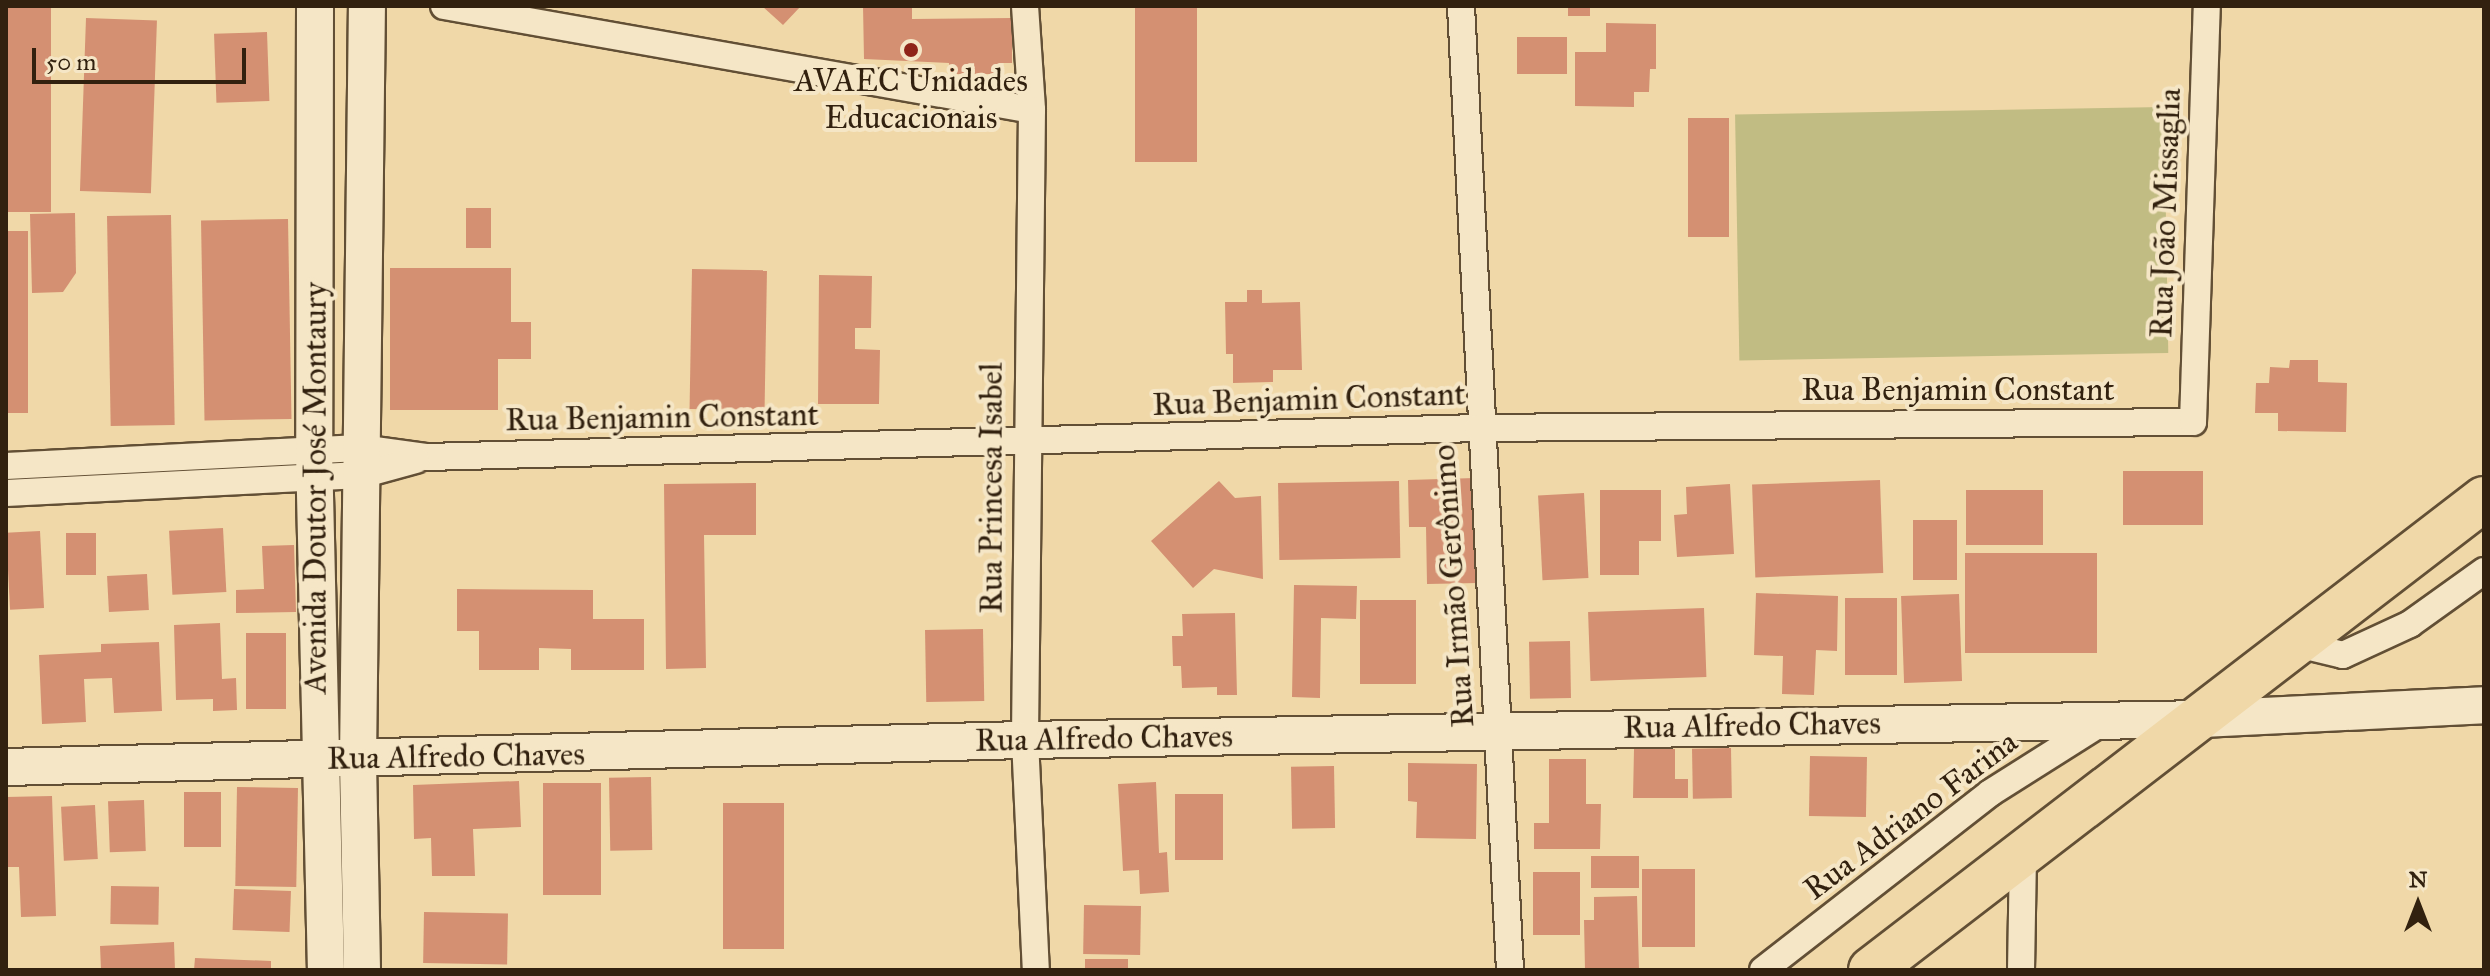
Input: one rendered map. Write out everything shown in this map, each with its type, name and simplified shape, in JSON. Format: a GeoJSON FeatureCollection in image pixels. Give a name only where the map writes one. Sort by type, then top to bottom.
{"type":"FeatureCollection","features":[{"type":"Feature","properties":{"kind":"highway"},"geometry":{"type":"LineString","coordinates":[[1871,970],[2023,851],[2202,719],[2484,499]]}},
{"type":"Feature","properties":{"kind":"street","name":"Avenida Doutor José Montaury"},"geometry":{"type":"LineString","coordinates":[[315,6],[314,464],[318,760],[326,970]]}},
{"type":"Feature","properties":{"kind":"street","name":"Avenida Doutor José Montaury"},"geometry":{"type":"LineString","coordinates":[[362,970],[358,760],[367,6]]}},
{"type":"Feature","properties":{"kind":"street"},"geometry":{"type":"LineString","coordinates":[[444,6],[1032,110]]}},
{"type":"Feature","properties":{"kind":"street","name":"Rua Princesa Isabel"},"geometry":{"type":"LineString","coordinates":[[1025,6],[1032,110],[1025,444],[1025,740],[1036,970]]}},
{"type":"Feature","properties":{"kind":"street","name":"Rua Irmão Gerônimo"},"geometry":{"type":"LineString","coordinates":[[1461,6],[1478,428],[1510,970]]}},
{"type":"Feature","properties":{"kind":"street","name":"Rua João Missaglia"},"geometry":{"type":"LineString","coordinates":[[2193,422],[2207,6]]}},
{"type":"Feature","properties":{"kind":"street","name":"Rua Benjamin Constant"},"geometry":{"type":"LineString","coordinates":[[6,466],[314,464],[427,457],[1025,444],[1478,428],[2193,422]]}},
{"type":"Feature","properties":{"kind":"street","name":"Rua Benjamin Constant"},"geometry":{"type":"LineString","coordinates":[[6,493],[314,464]]}},
{"type":"Feature","properties":{"kind":"street"},"geometry":{"type":"LineString","coordinates":[[2298,644],[2343,655],[2410,624],[2484,571]]}},
{"type":"Feature","properties":{"kind":"street","name":"Rua Alfredo Chaves"},"geometry":{"type":"LineString","coordinates":[[6,767],[1025,740],[2202,719],[2484,705]]}},
{"type":"Feature","properties":{"kind":"street","name":"Rua Adriano Farina"},"geometry":{"type":"LineString","coordinates":[[1763,970],[1990,793],[2104,721]]}},
{"type":"Feature","properties":{"kind":"street"},"geometry":{"type":"LineString","coordinates":[[2021,970],[2023,851]]}},
{"type":"Feature","properties":{"kind":"shaded area"},"geometry":{"type":"Polygon","coordinates":[[[2164,107],[2168,353],[1739,360],[1735,114],[2164,107]]]}},
{"type":"Feature","properties":{"kind":"building"},"geometry":{"type":"Polygon","coordinates":[[[6,6],[51,6],[51,212],[6,212],[6,6]]]}},
{"type":"Feature","properties":{"kind":"building"},"geometry":{"type":"Polygon","coordinates":[[[762,6],[801,6],[783,25],[762,6]]]}},
{"type":"Feature","properties":{"kind":"building"},"geometry":{"type":"Polygon","coordinates":[[[863,6],[912,6],[912,19],[1012,18],[1012,63],[999,63],[999,74],[949,74],[949,63],[864,59],[863,6]]]}},
{"type":"Feature","properties":{"kind":"building"},"geometry":{"type":"Polygon","coordinates":[[[1135,6],[1197,6],[1197,162],[1135,162],[1135,6]]]}},
{"type":"Feature","properties":{"kind":"building"},"geometry":{"type":"Polygon","coordinates":[[[1568,6],[1590,6],[1590,16],[1568,16],[1568,6]]]}},
{"type":"Feature","properties":{"kind":"building"},"geometry":{"type":"Polygon","coordinates":[[[86,18],[157,20],[151,193],[80,191],[86,18]]]}},
{"type":"Feature","properties":{"kind":"building"},"geometry":{"type":"Polygon","coordinates":[[[1606,23],[1656,24],[1656,69],[1650,69],[1649,92],[1634,92],[1634,107],[1575,106],[1575,52],[1606,52],[1606,23]]]}},
{"type":"Feature","properties":{"kind":"building"},"geometry":{"type":"Polygon","coordinates":[[[267,32],[269,101],[216,103],[214,34],[267,32]]]}},
{"type":"Feature","properties":{"kind":"building"},"geometry":{"type":"Polygon","coordinates":[[[1517,37],[1567,37],[1567,74],[1517,74],[1517,37]]]}},
{"type":"Feature","properties":{"kind":"building"},"geometry":{"type":"Polygon","coordinates":[[[1688,118],[1729,118],[1729,237],[1688,237],[1688,118]]]}},
{"type":"Feature","properties":{"kind":"building"},"geometry":{"type":"Polygon","coordinates":[[[466,208],[491,208],[491,248],[466,248],[466,208]]]}},
{"type":"Feature","properties":{"kind":"building"},"geometry":{"type":"Polygon","coordinates":[[[75,213],[76,273],[63,292],[32,293],[30,214],[75,213]]]}},
{"type":"Feature","properties":{"kind":"building"},"geometry":{"type":"Polygon","coordinates":[[[171,215],[175,425],[111,426],[107,216],[171,215]]]}},
{"type":"Feature","properties":{"kind":"building"},"geometry":{"type":"Polygon","coordinates":[[[288,219],[291,419],[205,420],[201,221],[288,219]]]}},
{"type":"Feature","properties":{"kind":"building"},"geometry":{"type":"Polygon","coordinates":[[[6,231],[28,231],[28,413],[6,413],[6,231]]]}},
{"type":"Feature","properties":{"kind":"building"},"geometry":{"type":"Polygon","coordinates":[[[390,268],[511,268],[511,322],[531,322],[531,359],[498,359],[498,410],[390,410],[390,268]]]}},
{"type":"Feature","properties":{"kind":"building"},"geometry":{"type":"Polygon","coordinates":[[[692,269],[767,270],[765,410],[690,409],[692,269]]]}},
{"type":"Feature","properties":{"kind":"building"},"geometry":{"type":"Polygon","coordinates":[[[819,275],[872,276],[871,328],[855,328],[855,349],[880,350],[879,404],[818,404],[819,275]]]}},
{"type":"Feature","properties":{"kind":"building"},"geometry":{"type":"Polygon","coordinates":[[[1247,290],[1262,290],[1262,303],[1300,302],[1302,370],[1273,370],[1273,382],[1233,383],[1233,354],[1226,354],[1225,302],[1247,302],[1247,290]]]}},
{"type":"Feature","properties":{"kind":"building"},"geometry":{"type":"Polygon","coordinates":[[[2290,360],[2318,360],[2318,382],[2347,383],[2346,432],[2278,431],[2278,413],[2255,413],[2256,383],[2269,383],[2270,367],[2289,368],[2290,360]]]}},
{"type":"Feature","properties":{"kind":"building"},"geometry":{"type":"Polygon","coordinates":[[[2123,471],[2203,471],[2203,525],[2123,525],[2123,471]]]}},
{"type":"Feature","properties":{"kind":"building"},"geometry":{"type":"Polygon","coordinates":[[[1475,478],[1478,583],[1427,584],[1426,527],[1409,527],[1408,480],[1475,478]]]}},
{"type":"Feature","properties":{"kind":"building"},"geometry":{"type":"Polygon","coordinates":[[[1880,480],[1883,573],[1755,577],[1752,484],[1880,480]]]}},
{"type":"Feature","properties":{"kind":"building"},"geometry":{"type":"Polygon","coordinates":[[[1219,481],[1235,498],[1261,496],[1263,579],[1214,569],[1193,588],[1151,541],[1219,481]]]}},
{"type":"Feature","properties":{"kind":"building"},"geometry":{"type":"Polygon","coordinates":[[[1399,481],[1400,558],[1279,560],[1278,483],[1399,481]]]}},
{"type":"Feature","properties":{"kind":"building"},"geometry":{"type":"Polygon","coordinates":[[[756,483],[756,535],[704,535],[706,668],[666,669],[664,484],[756,483]]]}},
{"type":"Feature","properties":{"kind":"building"},"geometry":{"type":"Polygon","coordinates":[[[1730,484],[1734,554],[1677,557],[1674,515],[1687,514],[1686,487],[1730,484]]]}},
{"type":"Feature","properties":{"kind":"building"},"geometry":{"type":"Polygon","coordinates":[[[1600,490],[1661,490],[1661,541],[1639,541],[1639,575],[1600,575],[1600,490]]]}},
{"type":"Feature","properties":{"kind":"building"},"geometry":{"type":"Polygon","coordinates":[[[1966,490],[2043,490],[2043,545],[1966,545],[1966,490]]]}},
{"type":"Feature","properties":{"kind":"building"},"geometry":{"type":"Polygon","coordinates":[[[1584,493],[1588,578],[1543,580],[1538,495],[1584,493]]]}},
{"type":"Feature","properties":{"kind":"building"},"geometry":{"type":"Polygon","coordinates":[[[1913,520],[1957,520],[1957,580],[1913,580],[1913,520]]]}},
{"type":"Feature","properties":{"kind":"building"},"geometry":{"type":"Polygon","coordinates":[[[223,528],[226,592],[172,595],[169,531],[223,528]]]}},
{"type":"Feature","properties":{"kind":"building"},"geometry":{"type":"Polygon","coordinates":[[[40,531],[44,608],[10,610],[6,533],[40,531]]]}},
{"type":"Feature","properties":{"kind":"building"},"geometry":{"type":"Polygon","coordinates":[[[66,533],[96,533],[96,575],[66,575],[66,533]]]}},
{"type":"Feature","properties":{"kind":"building"},"geometry":{"type":"Polygon","coordinates":[[[294,545],[296,612],[236,613],[236,590],[264,589],[262,546],[294,545]]]}},
{"type":"Feature","properties":{"kind":"building"},"geometry":{"type":"Polygon","coordinates":[[[1965,553],[2097,553],[2097,653],[1965,653],[1965,553]]]}},
{"type":"Feature","properties":{"kind":"building"},"geometry":{"type":"Polygon","coordinates":[[[147,574],[149,610],[109,612],[107,576],[147,574]]]}},
{"type":"Feature","properties":{"kind":"building"},"geometry":{"type":"Polygon","coordinates":[[[1294,585],[1357,586],[1356,619],[1321,618],[1320,698],[1292,697],[1294,585]]]}},
{"type":"Feature","properties":{"kind":"building"},"geometry":{"type":"Polygon","coordinates":[[[457,589],[593,590],[593,619],[644,619],[644,670],[571,670],[571,649],[539,648],[539,670],[479,670],[479,631],[457,631],[457,589]]]}},
{"type":"Feature","properties":{"kind":"building"},"geometry":{"type":"Polygon","coordinates":[[[1756,593],[1838,596],[1837,651],[1816,650],[1814,695],[1782,694],[1783,656],[1754,655],[1756,593]]]}},
{"type":"Feature","properties":{"kind":"building"},"geometry":{"type":"Polygon","coordinates":[[[1959,594],[1962,681],[1904,683],[1901,596],[1959,594]]]}},
{"type":"Feature","properties":{"kind":"building"},"geometry":{"type":"Polygon","coordinates":[[[1845,598],[1897,598],[1897,675],[1845,675],[1845,598]]]}},
{"type":"Feature","properties":{"kind":"building"},"geometry":{"type":"Polygon","coordinates":[[[1360,600],[1416,600],[1416,684],[1360,684],[1360,600]]]}},
{"type":"Feature","properties":{"kind":"building"},"geometry":{"type":"Polygon","coordinates":[[[1704,608],[1706,677],[1590,681],[1588,612],[1704,608]]]}},
{"type":"Feature","properties":{"kind":"building"},"geometry":{"type":"Polygon","coordinates":[[[1235,613],[1237,695],[1217,695],[1217,687],[1182,688],[1181,666],[1173,666],[1172,636],[1183,636],[1182,614],[1235,613]]]}},
{"type":"Feature","properties":{"kind":"building"},"geometry":{"type":"Polygon","coordinates":[[[220,623],[222,679],[236,678],[237,710],[213,711],[213,699],[176,700],[174,625],[220,623]]]}},
{"type":"Feature","properties":{"kind":"building"},"geometry":{"type":"Polygon","coordinates":[[[983,629],[984,701],[926,702],[925,630],[983,629]]]}},
{"type":"Feature","properties":{"kind":"building"},"geometry":{"type":"Polygon","coordinates":[[[246,633],[286,633],[286,709],[246,709],[246,633]]]}},
{"type":"Feature","properties":{"kind":"building"},"geometry":{"type":"Polygon","coordinates":[[[1570,641],[1571,698],[1530,699],[1529,642],[1570,641]]]}},
{"type":"Feature","properties":{"kind":"building"},"geometry":{"type":"Polygon","coordinates":[[[159,642],[162,711],[114,713],[112,678],[84,679],[86,722],[42,724],[39,655],[101,652],[101,644],[159,642]]]}},
{"type":"Feature","properties":{"kind":"building"},"geometry":{"type":"Polygon","coordinates":[[[1731,748],[1732,798],[1693,799],[1692,749],[1731,748]]]}},
{"type":"Feature","properties":{"kind":"building"},"geometry":{"type":"Polygon","coordinates":[[[1634,749],[1675,749],[1675,779],[1688,779],[1688,798],[1633,798],[1634,749]]]}},
{"type":"Feature","properties":{"kind":"building"},"geometry":{"type":"Polygon","coordinates":[[[1810,756],[1867,757],[1866,817],[1809,816],[1810,756]]]}},
{"type":"Feature","properties":{"kind":"building"},"geometry":{"type":"Polygon","coordinates":[[[1549,759],[1586,759],[1586,804],[1601,804],[1600,849],[1534,849],[1534,823],[1549,823],[1549,759]]]}},
{"type":"Feature","properties":{"kind":"building"},"geometry":{"type":"Polygon","coordinates":[[[1408,763],[1477,764],[1476,839],[1416,838],[1417,802],[1408,801],[1408,763]]]}},
{"type":"Feature","properties":{"kind":"building"},"geometry":{"type":"Polygon","coordinates":[[[1334,766],[1335,828],[1292,829],[1291,767],[1334,766]]]}},
{"type":"Feature","properties":{"kind":"building"},"geometry":{"type":"Polygon","coordinates":[[[651,777],[652,850],[610,851],[609,778],[651,777]]]}},
{"type":"Feature","properties":{"kind":"building"},"geometry":{"type":"Polygon","coordinates":[[[519,781],[521,827],[473,829],[475,876],[432,876],[431,838],[414,839],[413,785],[519,781]]]}},
{"type":"Feature","properties":{"kind":"building"},"geometry":{"type":"Polygon","coordinates":[[[1156,782],[1159,853],[1167,852],[1169,892],[1140,894],[1139,870],[1123,871],[1118,784],[1156,782]]]}},
{"type":"Feature","properties":{"kind":"building"},"geometry":{"type":"Polygon","coordinates":[[[543,783],[601,783],[601,895],[543,895],[543,783]]]}},
{"type":"Feature","properties":{"kind":"building"},"geometry":{"type":"Polygon","coordinates":[[[237,787],[298,788],[296,887],[235,886],[237,787]]]}},
{"type":"Feature","properties":{"kind":"building"},"geometry":{"type":"Polygon","coordinates":[[[184,792],[221,792],[221,847],[184,847],[184,792]]]}},
{"type":"Feature","properties":{"kind":"building"},"geometry":{"type":"Polygon","coordinates":[[[1175,794],[1223,794],[1223,860],[1175,860],[1175,794]]]}},
{"type":"Feature","properties":{"kind":"building"},"geometry":{"type":"Polygon","coordinates":[[[52,796],[56,916],[21,917],[19,867],[6,867],[6,797],[52,796]]]}},
{"type":"Feature","properties":{"kind":"building"},"geometry":{"type":"Polygon","coordinates":[[[144,800],[146,851],[110,852],[108,801],[144,800]]]}},
{"type":"Feature","properties":{"kind":"building"},"geometry":{"type":"Polygon","coordinates":[[[723,803],[784,803],[784,949],[723,949],[723,803]]]}},
{"type":"Feature","properties":{"kind":"building"},"geometry":{"type":"Polygon","coordinates":[[[95,805],[98,859],[64,861],[61,807],[95,805]]]}},
{"type":"Feature","properties":{"kind":"building"},"geometry":{"type":"Polygon","coordinates":[[[1591,856],[1639,856],[1639,888],[1591,888],[1591,856]]]}},
{"type":"Feature","properties":{"kind":"building"},"geometry":{"type":"Polygon","coordinates":[[[1642,869],[1695,869],[1695,947],[1642,947],[1642,869]]]}},
{"type":"Feature","properties":{"kind":"building"},"geometry":{"type":"Polygon","coordinates":[[[1533,872],[1580,872],[1580,935],[1533,935],[1533,872]]]}},
{"type":"Feature","properties":{"kind":"building"},"geometry":{"type":"Polygon","coordinates":[[[111,886],[159,887],[158,925],[110,924],[111,886]]]}},
{"type":"Feature","properties":{"kind":"building"},"geometry":{"type":"Polygon","coordinates":[[[234,889],[291,891],[290,932],[233,930],[234,889]]]}},
{"type":"Feature","properties":{"kind":"building"},"geometry":{"type":"Polygon","coordinates":[[[1637,896],[1639,970],[1585,970],[1584,920],[1594,920],[1594,897],[1637,896]]]}},
{"type":"Feature","properties":{"kind":"building"},"geometry":{"type":"Polygon","coordinates":[[[1084,905],[1141,906],[1140,955],[1083,954],[1084,905]]]}},
{"type":"Feature","properties":{"kind":"building"},"geometry":{"type":"Polygon","coordinates":[[[424,912],[508,913],[507,964],[423,963],[424,912]]]}},
{"type":"Feature","properties":{"kind":"building"},"geometry":{"type":"Polygon","coordinates":[[[174,942],[175,970],[101,970],[100,946],[174,942]]]}},
{"type":"Feature","properties":{"kind":"building"},"geometry":{"type":"Polygon","coordinates":[[[195,958],[271,961],[271,970],[194,970],[195,958]]]}},
{"type":"Feature","properties":{"kind":"building"},"geometry":{"type":"Polygon","coordinates":[[[1085,959],[1128,959],[1128,970],[1085,970],[1085,959]]]}},
{"type":"Feature","properties":{"kind":"place","name":"AVAEC Unidades Educacionais"},"geometry":{"type":"Point","coordinates":[911,50]}}]}
